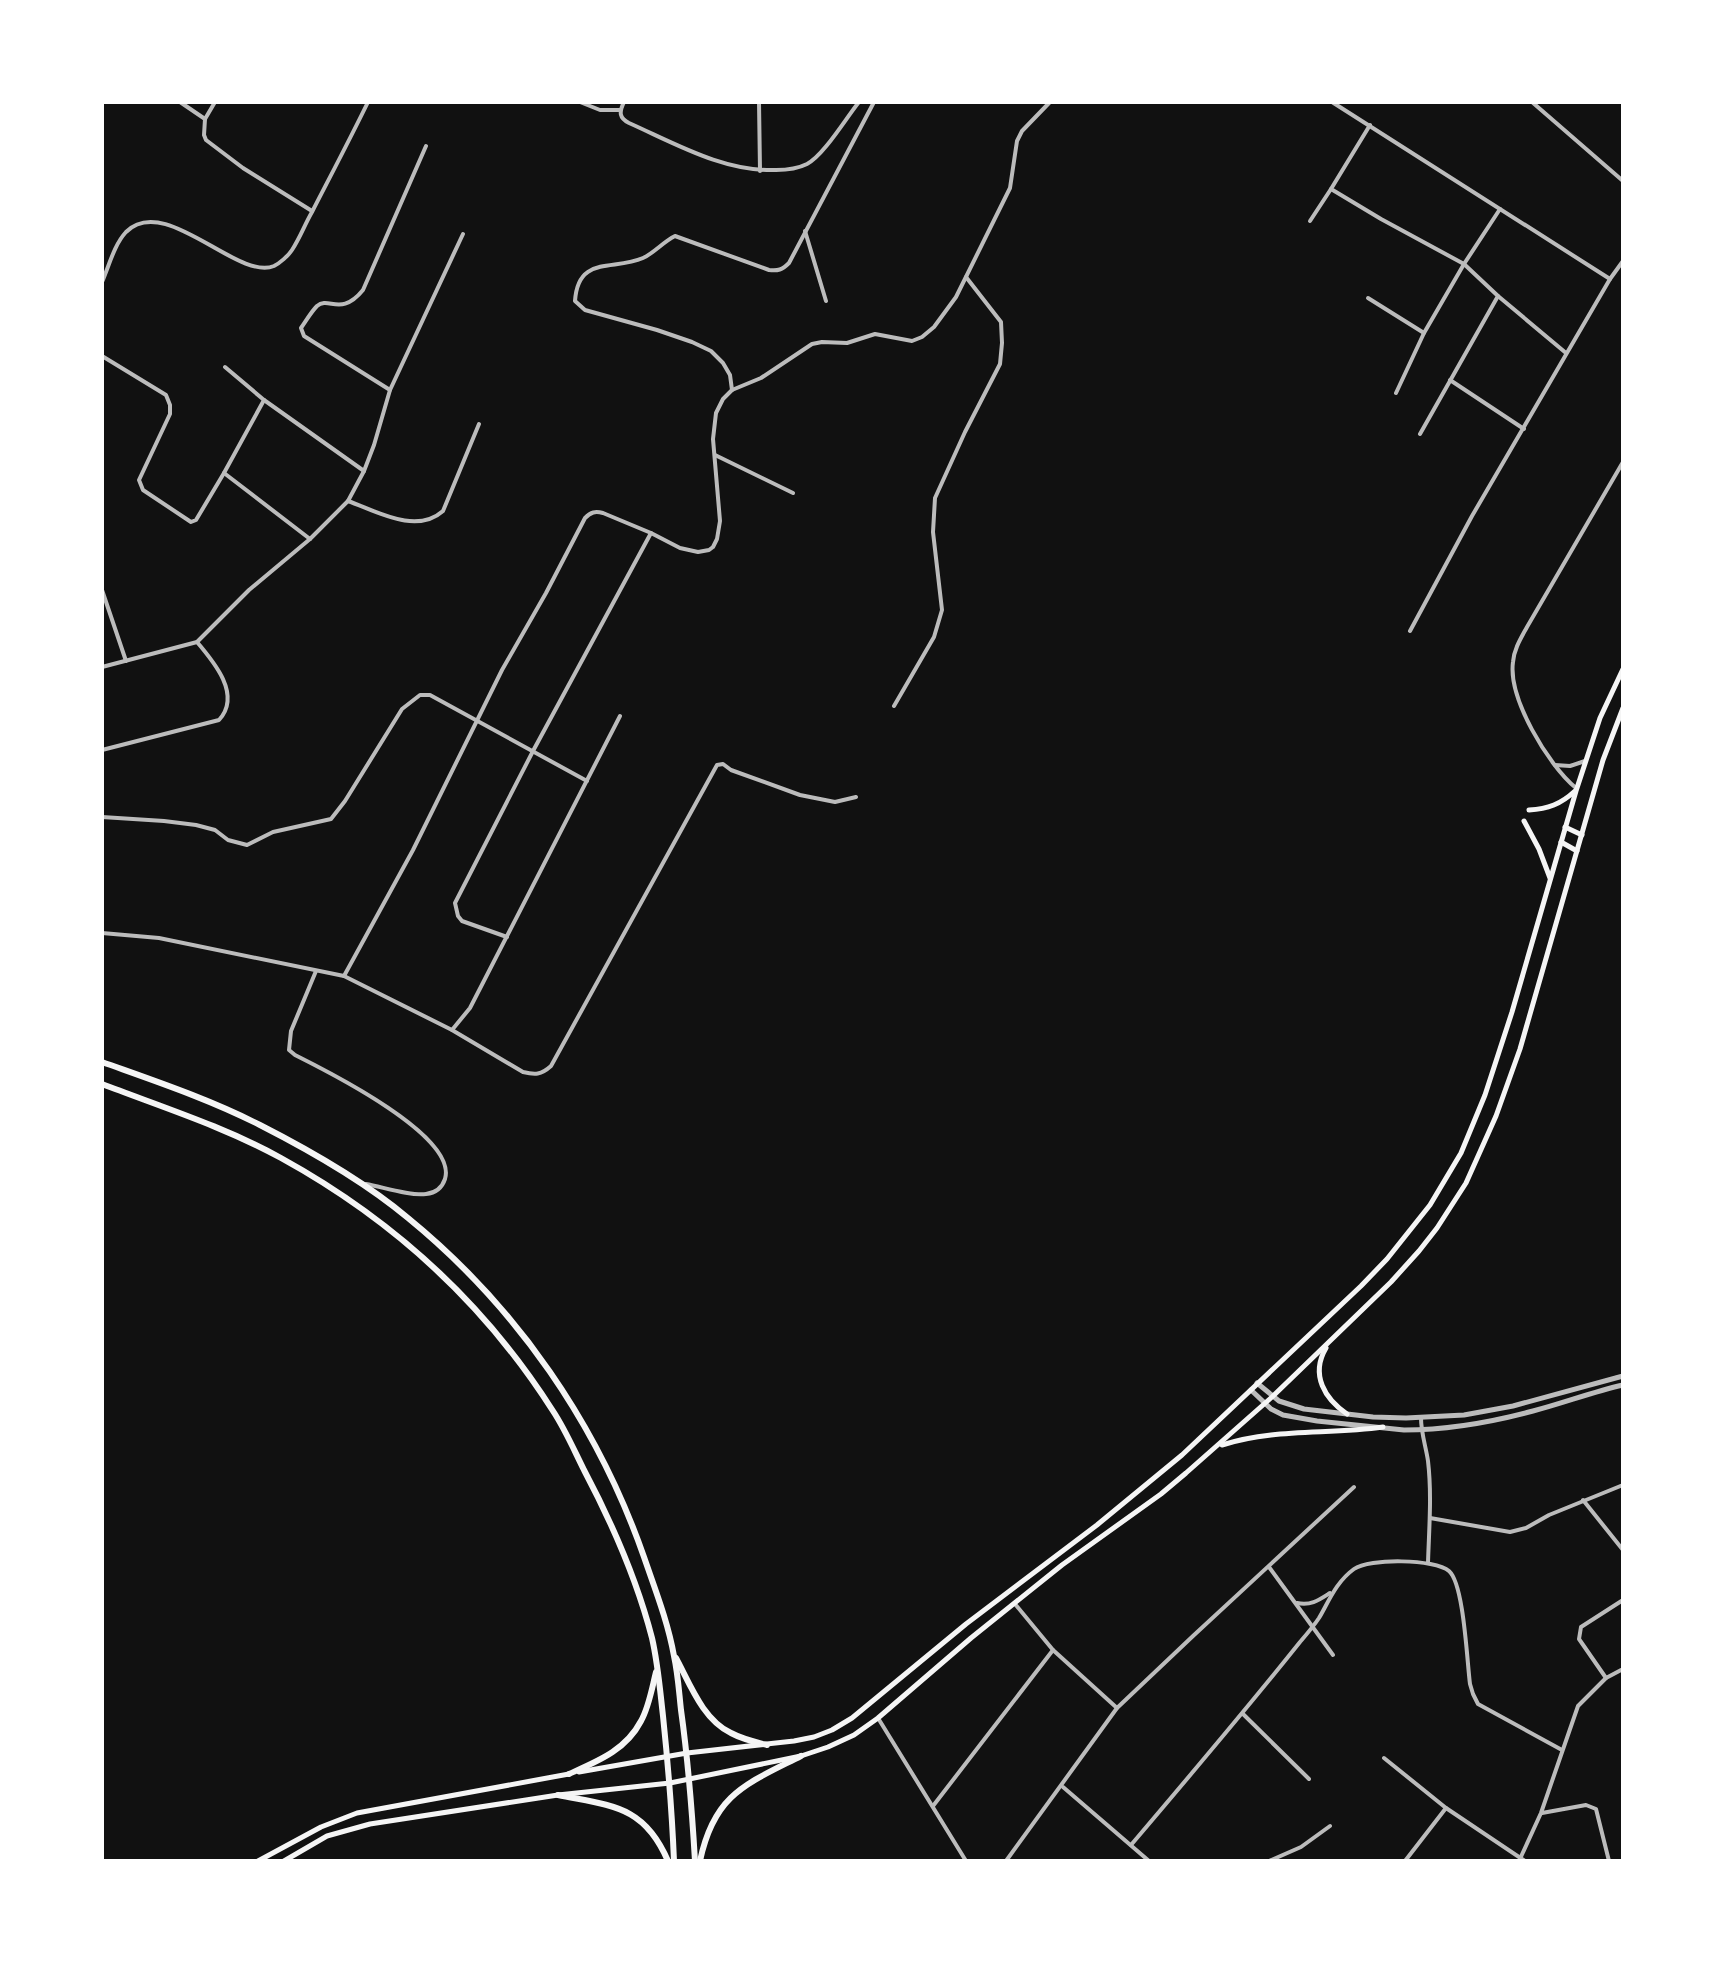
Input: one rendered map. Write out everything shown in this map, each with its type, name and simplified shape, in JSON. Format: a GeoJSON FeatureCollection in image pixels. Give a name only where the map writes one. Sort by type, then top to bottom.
{"type":"FeatureCollection","features":[{"type":"Feature","properties":{"kind":"main road"},"geometry":{"type":"LineString","coordinates":[[258,1861],[321,1827],[357,1813],[687,1753],[814,1737],[832,1730],[852,1718],[977,1615],[1149,1483],[1213,1427],[1387,1259],[1445,1182],[1485,1095],[1585,761],[1600,718],[1623,669]]}},
{"type":"Feature","properties":{"kind":"main road"},"geometry":{"type":"LineString","coordinates":[[284,1861],[327,1836],[370,1824],[558,1795],[670,1783],[801,1756],[828,1747],[854,1735],[878,1718],[971,1638],[1062,1565],[1161,1494],[1217,1446],[1391,1282],[1454,1205],[1496,1116],[1520,1049],[1603,760],[1623,708]]}},
{"type":"Feature","properties":{"kind":"main road"},"geometry":{"type":"LineString","coordinates":[[1529,810],[1550,807],[1576,790]]}},
{"type":"Feature","properties":{"kind":"main road"},"geometry":{"type":"LineString","coordinates":[[1524,821],[1550,878]]}},
{"type":"Feature","properties":{"kind":"main road"},"geometry":{"type":"LineString","coordinates":[[1565,827],[1582,835]]}},
{"type":"Feature","properties":{"kind":"main road"},"geometry":{"type":"LineString","coordinates":[[1561,842],[1577,851]]}},
{"type":"Feature","properties":{"kind":"main road"},"geometry":{"type":"LineString","coordinates":[[102,1062],[235,1113],[359,1183],[408,1218],[466,1269],[553,1376],[580,1418],[618,1491],[663,1614],[674,1656],[698,1861]]}},
{"type":"Feature","properties":{"kind":"main road"},"geometry":{"type":"LineString","coordinates":[[102,1084],[243,1138],[362,1207],[399,1235],[448,1280],[507,1346],[539,1389],[605,1509],[628,1565],[652,1639],[670,1783],[671,1861]]}},
{"type":"Feature","properties":{"kind":"main road"},"geometry":{"type":"LineString","coordinates":[[1333,1336],[1323,1352],[1320,1378],[1329,1399],[1347,1414]]}},
{"type":"Feature","properties":{"kind":"main road"},"geometry":{"type":"LineString","coordinates":[[1217,1446],[1256,1436],[1383,1427]]}},
{"type":"Feature","properties":{"kind":"main road"},"geometry":{"type":"LineString","coordinates":[[674,1656],[713,1720],[731,1733],[767,1745]]}},
{"type":"Feature","properties":{"kind":"main road"},"geometry":{"type":"LineString","coordinates":[[569,1774],[604,1759],[633,1734],[642,1719],[657,1669]]}},
{"type":"Feature","properties":{"kind":"main road"},"geometry":{"type":"LineString","coordinates":[[698,1861],[712,1822],[728,1799],[751,1782],[801,1756]]}},
{"type":"Feature","properties":{"kind":"main road"},"geometry":{"type":"LineString","coordinates":[[558,1795],[632,1814],[653,1832],[671,1861]]}},
{"type":"Feature","properties":{"kind":"street"},"geometry":{"type":"LineString","coordinates":[[180,102],[205,119]]}},
{"type":"Feature","properties":{"kind":"street"},"geometry":{"type":"LineString","coordinates":[[215,102],[205,119],[206,140],[243,168],[312,211]]}},
{"type":"Feature","properties":{"kind":"street"},"geometry":{"type":"LineString","coordinates":[[102,282],[125,233],[148,222],[158,222],[199,239],[256,267],[276,265],[292,251],[368,102]]}},
{"type":"Feature","properties":{"kind":"street"},"geometry":{"type":"LineString","coordinates":[[580,102],[600,110],[620,110]]}},
{"type":"Feature","properties":{"kind":"street"},"geometry":{"type":"LineString","coordinates":[[624,102],[620,110],[624,121],[703,156],[760,171],[795,169],[806,164],[816,157],[859,102]]}},
{"type":"Feature","properties":{"kind":"street"},"geometry":{"type":"LineString","coordinates":[[759,102],[760,171]]}},
{"type":"Feature","properties":{"kind":"street"},"geometry":{"type":"LineString","coordinates":[[732,390],[730,375],[711,351],[657,330],[585,310],[575,301],[576,289],[591,269],[643,258],[675,236],[779,271],[789,263],[874,102]]}},
{"type":"Feature","properties":{"kind":"street"},"geometry":{"type":"LineString","coordinates":[[344,976],[413,850],[502,670],[585,518],[590,513],[603,513],[680,548],[698,552],[713,547],[720,521],[713,439],[716,413],[723,399],[732,390],[761,378],[812,344],[847,343],[875,334],[912,341],[922,337],[942,318],[1010,188],[1017,141],[1022,131],[1050,102]]}},
{"type":"Feature","properties":{"kind":"street"},"geometry":{"type":"LineString","coordinates":[[1332,102],[1610,279]]}},
{"type":"Feature","properties":{"kind":"street"},"geometry":{"type":"LineString","coordinates":[[1532,102],[1623,181]]}},
{"type":"Feature","properties":{"kind":"street"},"geometry":{"type":"LineString","coordinates":[[1310,221],[1370,125]]}},
{"type":"Feature","properties":{"kind":"street"},"geometry":{"type":"LineString","coordinates":[[390,390],[304,336],[301,328],[318,305],[342,306],[363,290],[426,146]]}},
{"type":"Feature","properties":{"kind":"street"},"geometry":{"type":"LineString","coordinates":[[1331,189],[1464,264],[1566,353]]}},
{"type":"Feature","properties":{"kind":"street"},"geometry":{"type":"LineString","coordinates":[[1396,393],[1424,333],[1500,209]]}},
{"type":"Feature","properties":{"kind":"street"},"geometry":{"type":"LineString","coordinates":[[805,231],[826,301]]}},
{"type":"Feature","properties":{"kind":"street"},"geometry":{"type":"LineString","coordinates":[[102,667],[197,642],[249,590],[310,539],[348,501],[374,445],[390,390],[463,234]]}},
{"type":"Feature","properties":{"kind":"street"},"geometry":{"type":"LineString","coordinates":[[1410,631],[1472,516],[1623,261]]}},
{"type":"Feature","properties":{"kind":"street"},"geometry":{"type":"LineString","coordinates":[[894,706],[934,637],[942,610],[933,532],[935,498],[1000,364],[1001,322],[966,277]]}},
{"type":"Feature","properties":{"kind":"street"},"geometry":{"type":"LineString","coordinates":[[1420,434],[1498,296]]}},
{"type":"Feature","properties":{"kind":"street"},"geometry":{"type":"LineString","coordinates":[[1368,298],[1424,333]]}},
{"type":"Feature","properties":{"kind":"street"},"geometry":{"type":"LineString","coordinates":[[102,356],[166,395],[170,414],[139,480],[143,490],[187,521],[193,522],[264,400]]}},
{"type":"Feature","properties":{"kind":"street"},"geometry":{"type":"LineString","coordinates":[[225,367],[264,400],[364,471]]}},
{"type":"Feature","properties":{"kind":"street"},"geometry":{"type":"LineString","coordinates":[[1450,380],[1524,429]]}},
{"type":"Feature","properties":{"kind":"street"},"geometry":{"type":"LineString","coordinates":[[348,501],[408,521],[422,522],[435,518],[443,511],[479,424]]}},
{"type":"Feature","properties":{"kind":"street"},"geometry":{"type":"LineString","coordinates":[[715,455],[793,493]]}},
{"type":"Feature","properties":{"kind":"street"},"geometry":{"type":"LineString","coordinates":[[1576,790],[1535,735],[1513,683],[1513,662],[1517,645],[1623,462]]}},
{"type":"Feature","properties":{"kind":"street"},"geometry":{"type":"LineString","coordinates":[[224,473],[310,539]]}},
{"type":"Feature","properties":{"kind":"street"},"geometry":{"type":"LineString","coordinates":[[507,937],[462,921],[455,910],[455,903],[651,533]]}},
{"type":"Feature","properties":{"kind":"street"},"geometry":{"type":"LineString","coordinates":[[102,590],[126,661]]}},
{"type":"Feature","properties":{"kind":"street"},"geometry":{"type":"LineString","coordinates":[[102,750],[219,720],[227,711],[228,698],[216,665],[197,642]]}},
{"type":"Feature","properties":{"kind":"street"},"geometry":{"type":"LineString","coordinates":[[102,817],[196,825],[247,845],[273,832],[331,819],[402,709],[420,695],[430,695],[587,781]]}},
{"type":"Feature","properties":{"kind":"street"},"geometry":{"type":"LineString","coordinates":[[452,1030],[470,1008],[620,716]]}},
{"type":"Feature","properties":{"kind":"street"},"geometry":{"type":"LineString","coordinates":[[1555,765],[1570,766],[1585,761]]}},
{"type":"Feature","properties":{"kind":"street"},"geometry":{"type":"LineString","coordinates":[[102,933],[159,938],[344,976],[452,1030],[523,1072],[535,1075],[551,1066],[717,765],[723,764],[731,770],[800,795],[835,802],[856,797]]}},
{"type":"Feature","properties":{"kind":"street"},"geometry":{"type":"LineString","coordinates":[[316,971],[291,1031],[289,1050],[349,1083],[407,1121],[434,1146],[446,1169],[442,1185],[426,1194],[359,1183]]}},
{"type":"Feature","properties":{"kind":"street"},"geometry":{"type":"LineString","coordinates":[[1257,1383],[1272,1397],[1304,1409],[1373,1417],[1421,1418],[1464,1415],[1513,1406],[1623,1376]]}},
{"type":"Feature","properties":{"kind":"street"},"geometry":{"type":"LineString","coordinates":[[1251,1390],[1277,1413],[1421,1430],[1517,1415],[1623,1385]]}},
{"type":"Feature","properties":{"kind":"street"},"geometry":{"type":"LineString","coordinates":[[1421,1418],[1428,1460],[1428,1563]]}},
{"type":"Feature","properties":{"kind":"street"},"geometry":{"type":"LineString","coordinates":[[1430,1518],[1510,1532],[1526,1528],[1549,1515],[1623,1485]]}},
{"type":"Feature","properties":{"kind":"street"},"geometry":{"type":"LineString","coordinates":[[1006,1861],[1117,1708],[1354,1487]]}},
{"type":"Feature","properties":{"kind":"street"},"geometry":{"type":"LineString","coordinates":[[1583,1500],[1623,1550]]}},
{"type":"Feature","properties":{"kind":"street"},"geometry":{"type":"LineString","coordinates":[[1131,1845],[1243,1714],[1312,1627],[1332,1592],[1362,1565],[1428,1563],[1449,1571],[1457,1585],[1470,1684],[1478,1704],[1562,1750]]}},
{"type":"Feature","properties":{"kind":"street"},"geometry":{"type":"LineString","coordinates":[[1269,1567],[1333,1655]]}},
{"type":"Feature","properties":{"kind":"street"},"geometry":{"type":"LineString","coordinates":[[1296,1602],[1305,1605],[1332,1592]]}},
{"type":"Feature","properties":{"kind":"street"},"geometry":{"type":"LineString","coordinates":[[1606,1678],[1578,1633],[1581,1627],[1623,1600]]}},
{"type":"Feature","properties":{"kind":"street"},"geometry":{"type":"LineString","coordinates":[[1015,1604],[1053,1650],[1117,1708]]}},
{"type":"Feature","properties":{"kind":"street"},"geometry":{"type":"LineString","coordinates":[[933,1806],[1053,1650]]}},
{"type":"Feature","properties":{"kind":"street"},"geometry":{"type":"LineString","coordinates":[[1384,1758],[1446,1808],[1522,1860],[1578,1706],[1606,1678],[1623,1669]]}},
{"type":"Feature","properties":{"kind":"street"},"geometry":{"type":"LineString","coordinates":[[1243,1714],[1309,1779]]}},
{"type":"Feature","properties":{"kind":"street"},"geometry":{"type":"LineString","coordinates":[[878,1718],[966,1861]]}},
{"type":"Feature","properties":{"kind":"street"},"geometry":{"type":"LineString","coordinates":[[1062,1786],[1149,1861]]}},
{"type":"Feature","properties":{"kind":"street"},"geometry":{"type":"LineString","coordinates":[[1541,1813],[1591,1805],[1596,1809],[1609,1861]]}},
{"type":"Feature","properties":{"kind":"street"},"geometry":{"type":"LineString","coordinates":[[1405,1861],[1446,1808]]}},
{"type":"Feature","properties":{"kind":"street"},"geometry":{"type":"LineString","coordinates":[[1269,1861],[1290,1853],[1330,1826]]}}]}
